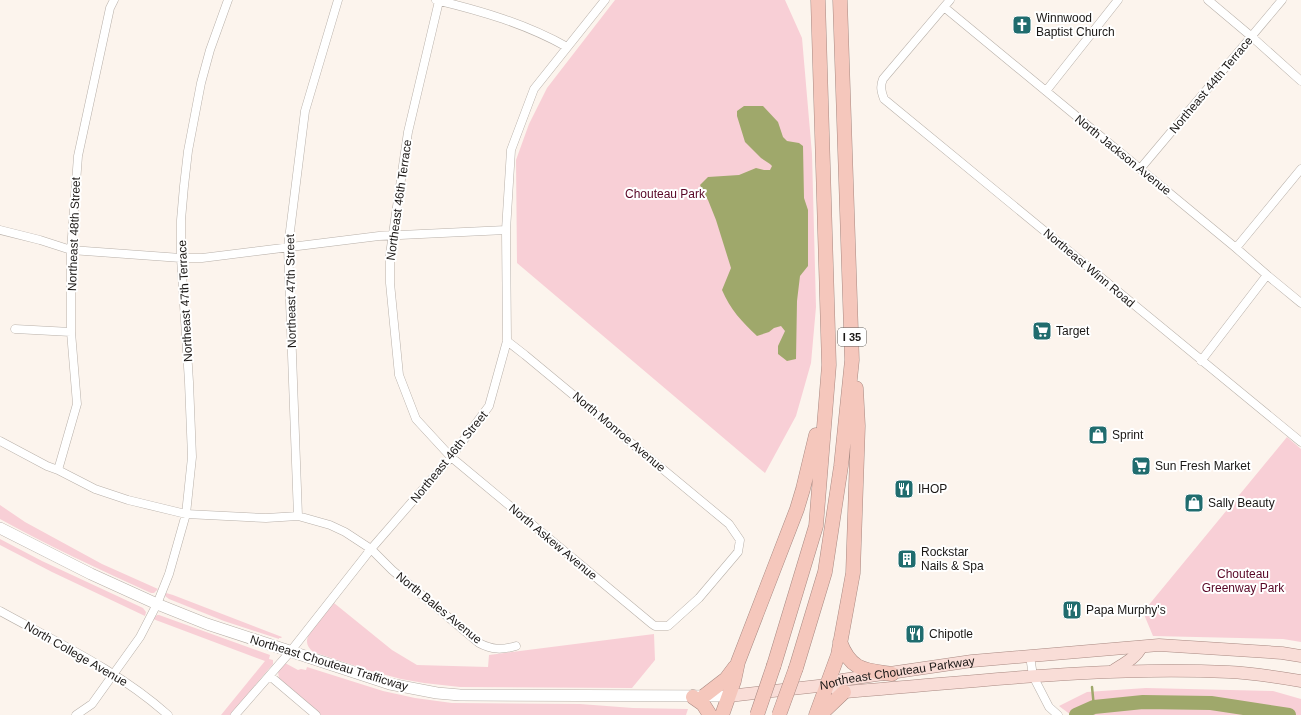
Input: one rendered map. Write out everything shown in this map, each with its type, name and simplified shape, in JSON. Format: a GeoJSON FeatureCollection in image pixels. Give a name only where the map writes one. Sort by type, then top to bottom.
{"type":"FeatureCollection","features":[{"type":"Feature","properties":{"kind":"highway","name":"I 35"},"geometry":{"type":"LineString","coordinates":[[757,715],[774,665],[816,526],[829,364],[818,0]]}},
{"type":"Feature","properties":{"kind":"highway","name":"I 35"},"geometry":{"type":"LineString","coordinates":[[779,715],[796,668],[825,572],[841,466],[852,360],[840,0]]}},
{"type":"Feature","properties":{"kind":"highway"},"geometry":{"type":"LineString","coordinates":[[816,715],[838,655],[853,573],[858,426],[856,375],[852,360]]}},
{"type":"Feature","properties":{"kind":"highway"},"geometry":{"type":"LineString","coordinates":[[722,715],[734,681],[738,662],[803,489],[819,422],[821,394],[829,364]]}},
{"type":"Feature","properties":{"kind":"highway"},"geometry":{"type":"LineString","coordinates":[[840,642],[844,652],[858,667],[871,671],[892,674]]}},
{"type":"Feature","properties":{"kind":"highway"},"geometry":{"type":"LineString","coordinates":[[710,715],[698,696],[726,679],[738,662]]}},
{"type":"Feature","properties":{"kind":"highway"},"geometry":{"type":"LineString","coordinates":[[820,715],[844,692]]}},
{"type":"Feature","properties":{"kind":"main road","name":"Northeast Chouteau Trafficway"},"geometry":{"type":"LineString","coordinates":[[0,528],[91,574],[157,604],[221,629],[390,684],[437,693],[460,695],[729,696]]}},
{"type":"Feature","properties":{"kind":"main road","name":"Northeast Chouteau Parkway"},"geometry":{"type":"LineString","coordinates":[[827,685],[842,680],[892,674],[972,661],[1159,645],[1282,653],[1301,656]]}},
{"type":"Feature","properties":{"kind":"main road"},"geometry":{"type":"LineString","coordinates":[[1113,671],[1133,658],[1141,647]]}},
{"type":"Feature","properties":{"kind":"main road","name":"Northeast Chouteau Parkway"},"geometry":{"type":"LineString","coordinates":[[827,685],[844,692],[1033,676],[1113,671],[1230,672],[1301,681]]}},
{"type":"Feature","properties":{"kind":"main road"},"geometry":{"type":"LineString","coordinates":[[729,696],[827,685]]}},
{"type":"Feature","properties":{"kind":"street","name":"Northeast 48th Street"},"geometry":{"type":"LineString","coordinates":[[58,470],[77,404],[71,332],[71,250],[78,156],[110,8],[114,0]]}},
{"type":"Feature","properties":{"kind":"street","name":"Northeast 47th Terrace"},"geometry":{"type":"LineString","coordinates":[[76,715],[92,704],[140,637],[157,604],[169,574],[186,514],[192,457],[181,258],[184,186],[194,117],[210,50],[228,0]]}},
{"type":"Feature","properties":{"kind":"street","name":"Northeast 47th Street"},"geometry":{"type":"LineString","coordinates":[[298,516],[288,247],[305,111],[338,0]]}},
{"type":"Feature","properties":{"kind":"street"},"geometry":{"type":"LineString","coordinates":[[438,0],[514,22],[533,29],[567,47]]}},
{"type":"Feature","properties":{"kind":"street","name":"Northeast 46th Terrace"},"geometry":{"type":"LineString","coordinates":[[438,0],[408,132],[392,234],[390,283],[399,375],[416,419],[451,457]]}},
{"type":"Feature","properties":{"kind":"street","name":"Northeast 46th Street"},"geometry":{"type":"LineString","coordinates":[[235,715],[290,652],[371,549],[451,457],[489,406],[508,341],[506,230],[511,150],[534,89],[605,0]]}},
{"type":"Feature","properties":{"kind":"street"},"geometry":{"type":"LineString","coordinates":[[944,7],[950,0]]}},
{"type":"Feature","properties":{"kind":"street"},"geometry":{"type":"LineString","coordinates":[[1046,91],[1118,0]]}},
{"type":"Feature","properties":{"kind":"street"},"geometry":{"type":"LineString","coordinates":[[1208,0],[1301,81]]}},
{"type":"Feature","properties":{"kind":"street","name":"Northeast 44th Terrace"},"geometry":{"type":"LineString","coordinates":[[1140,169],[1282,0]]}},
{"type":"Feature","properties":{"kind":"street","name":"Northeast Winn Road"},"geometry":{"type":"LineString","coordinates":[[944,7],[883,79],[881,90],[884,99],[1201,361],[1299,438]]}},
{"type":"Feature","properties":{"kind":"street","name":"North Jackson Avenue"},"geometry":{"type":"LineString","coordinates":[[944,7],[1301,303]]}},
{"type":"Feature","properties":{"kind":"street"},"geometry":{"type":"LineString","coordinates":[[1236,248],[1301,170]]}},
{"type":"Feature","properties":{"kind":"street"},"geometry":{"type":"LineString","coordinates":[[0,230],[40,240],[71,250],[181,258],[202,258],[392,234],[506,230]]}},
{"type":"Feature","properties":{"kind":"street"},"geometry":{"type":"LineString","coordinates":[[1201,361],[1267,275]]}},
{"type":"Feature","properties":{"kind":"street"},"geometry":{"type":"LineString","coordinates":[[15,330],[71,332]]}},
{"type":"Feature","properties":{"kind":"street","name":"North Monroe Avenue"},"geometry":{"type":"LineString","coordinates":[[508,341],[729,524],[740,540],[738,552],[699,598],[668,626],[655,626]]}},
{"type":"Feature","properties":{"kind":"street","name":"North Bales Avenue"},"geometry":{"type":"LineString","coordinates":[[0,440],[47,466],[95,489],[128,500],[186,514],[266,518],[298,516],[315,520],[359,540],[371,549],[392,570],[479,642],[494,648],[505,649],[516,646]]}},
{"type":"Feature","properties":{"kind":"street","name":"North Askew Avenue"},"geometry":{"type":"LineString","coordinates":[[451,457],[655,626]]}},
{"type":"Feature","properties":{"kind":"street","name":"North College Avenue"},"geometry":{"type":"LineString","coordinates":[[0,611],[113,673],[137,689],[168,715]]}},
{"type":"Feature","properties":{"kind":"street"},"geometry":{"type":"LineString","coordinates":[[1030,656],[1033,676],[1049,707],[1058,715]]}},
{"type":"Feature","properties":{"kind":"street"},"geometry":{"type":"LineString","coordinates":[[270,676],[316,715]]}},
{"type":"Feature","properties":{"kind":"green space","name":"Chouteau Park"},"geometry":{"type":"Polygon","coordinates":[[[615,0],[785,0],[802,38],[812,154],[816,307],[811,363],[796,416],[765,473],[517,263],[516,160],[529,124],[547,88],[615,0]]]}},
{"type":"Feature","properties":{"kind":"green space","name":"Chouteau Greenway Park"},"geometry":{"type":"Polygon","coordinates":[[[1287,437],[1301,449],[1301,642],[1283,639],[1153,636],[1143,612],[1287,437]]]}},
{"type":"Feature","properties":{"kind":"green space"},"geometry":{"type":"Polygon","coordinates":[[[0,505],[25,522],[102,564],[158,589],[154,593],[151,593],[75,558],[18,529],[0,519],[0,505]]]}},
{"type":"Feature","properties":{"kind":"green space"},"geometry":{"type":"Polygon","coordinates":[[[0,539],[42,561],[143,608],[146,612],[145,616],[52,572],[0,545],[0,539]]]}},
{"type":"Feature","properties":{"kind":"green space"},"geometry":{"type":"Polygon","coordinates":[[[166,593],[282,637],[279,639],[224,621],[169,599],[165,596],[166,593]]]}},
{"type":"Feature","properties":{"kind":"green space"},"geometry":{"type":"Polygon","coordinates":[[[334,603],[392,650],[417,665],[488,667],[489,655],[654,634],[655,660],[632,688],[460,687],[401,679],[371,671],[313,652],[311,650],[307,643],[310,632],[334,603]]]}},
{"type":"Feature","properties":{"kind":"green space"},"geometry":{"type":"Polygon","coordinates":[[[157,615],[270,655],[269,659],[273,660],[273,664],[230,715],[221,715],[265,661],[153,619],[157,615]]]}},
{"type":"Feature","properties":{"kind":"green space"},"geometry":{"type":"Polygon","coordinates":[[[285,663],[298,670],[306,670],[307,667],[383,691],[415,698],[452,703],[580,704],[633,708],[688,709],[686,715],[321,715],[279,679],[278,671],[285,663]]]}},
{"type":"Feature","properties":{"kind":"green space"},"geometry":{"type":"Polygon","coordinates":[[[1146,688],[1273,691],[1301,699],[1301,715],[1094,715],[1093,713],[1089,715],[1071,715],[1059,706],[1087,692],[1146,688]]]}},
{"type":"Feature","properties":{"kind":"shaded area"},"geometry":{"type":"Polygon","coordinates":[[[744,106],[763,106],[778,122],[783,137],[787,141],[799,143],[803,146],[804,198],[808,210],[808,266],[800,276],[797,301],[796,359],[787,361],[778,354],[778,346],[785,331],[781,326],[757,336],[746,326],[725,297],[722,290],[731,268],[716,220],[700,185],[708,177],[739,175],[756,168],[770,170],[772,166],[761,158],[745,142],[737,116],[737,111],[744,106]]]}},
{"type":"Feature","properties":{"kind":"waterway"},"geometry":{"type":"LineString","coordinates":[[1092,687],[1094,707]]}},
{"type":"Feature","properties":{"kind":"waterway"},"geometry":{"type":"LineString","coordinates":[[1076,715],[1094,707],[1143,702],[1211,703],[1289,715]]}},
{"type":"Feature","properties":{"kind":"place","name":"Winnwood Baptist Church"},"geometry":{"type":"Point","coordinates":[1022,25]}},
{"type":"Feature","properties":{"kind":"place","name":"Target"},"geometry":{"type":"Point","coordinates":[1042,331]}},
{"type":"Feature","properties":{"kind":"place","name":"Sprint"},"geometry":{"type":"Point","coordinates":[1098,435]}},
{"type":"Feature","properties":{"kind":"place","name":"Sun Fresh Market"},"geometry":{"type":"Point","coordinates":[1141,466]}},
{"type":"Feature","properties":{"kind":"place","name":"IHOP"},"geometry":{"type":"Point","coordinates":[904,489]}},
{"type":"Feature","properties":{"kind":"place","name":"Sally Beauty"},"geometry":{"type":"Point","coordinates":[1194,503]}},
{"type":"Feature","properties":{"kind":"place","name":"Rockstar Nails & Spa"},"geometry":{"type":"Point","coordinates":[907,559]}},
{"type":"Feature","properties":{"kind":"place","name":"Papa Murphy's"},"geometry":{"type":"Point","coordinates":[1072,610]}},
{"type":"Feature","properties":{"kind":"place","name":"Chipotle"},"geometry":{"type":"Point","coordinates":[915,634]}}]}
